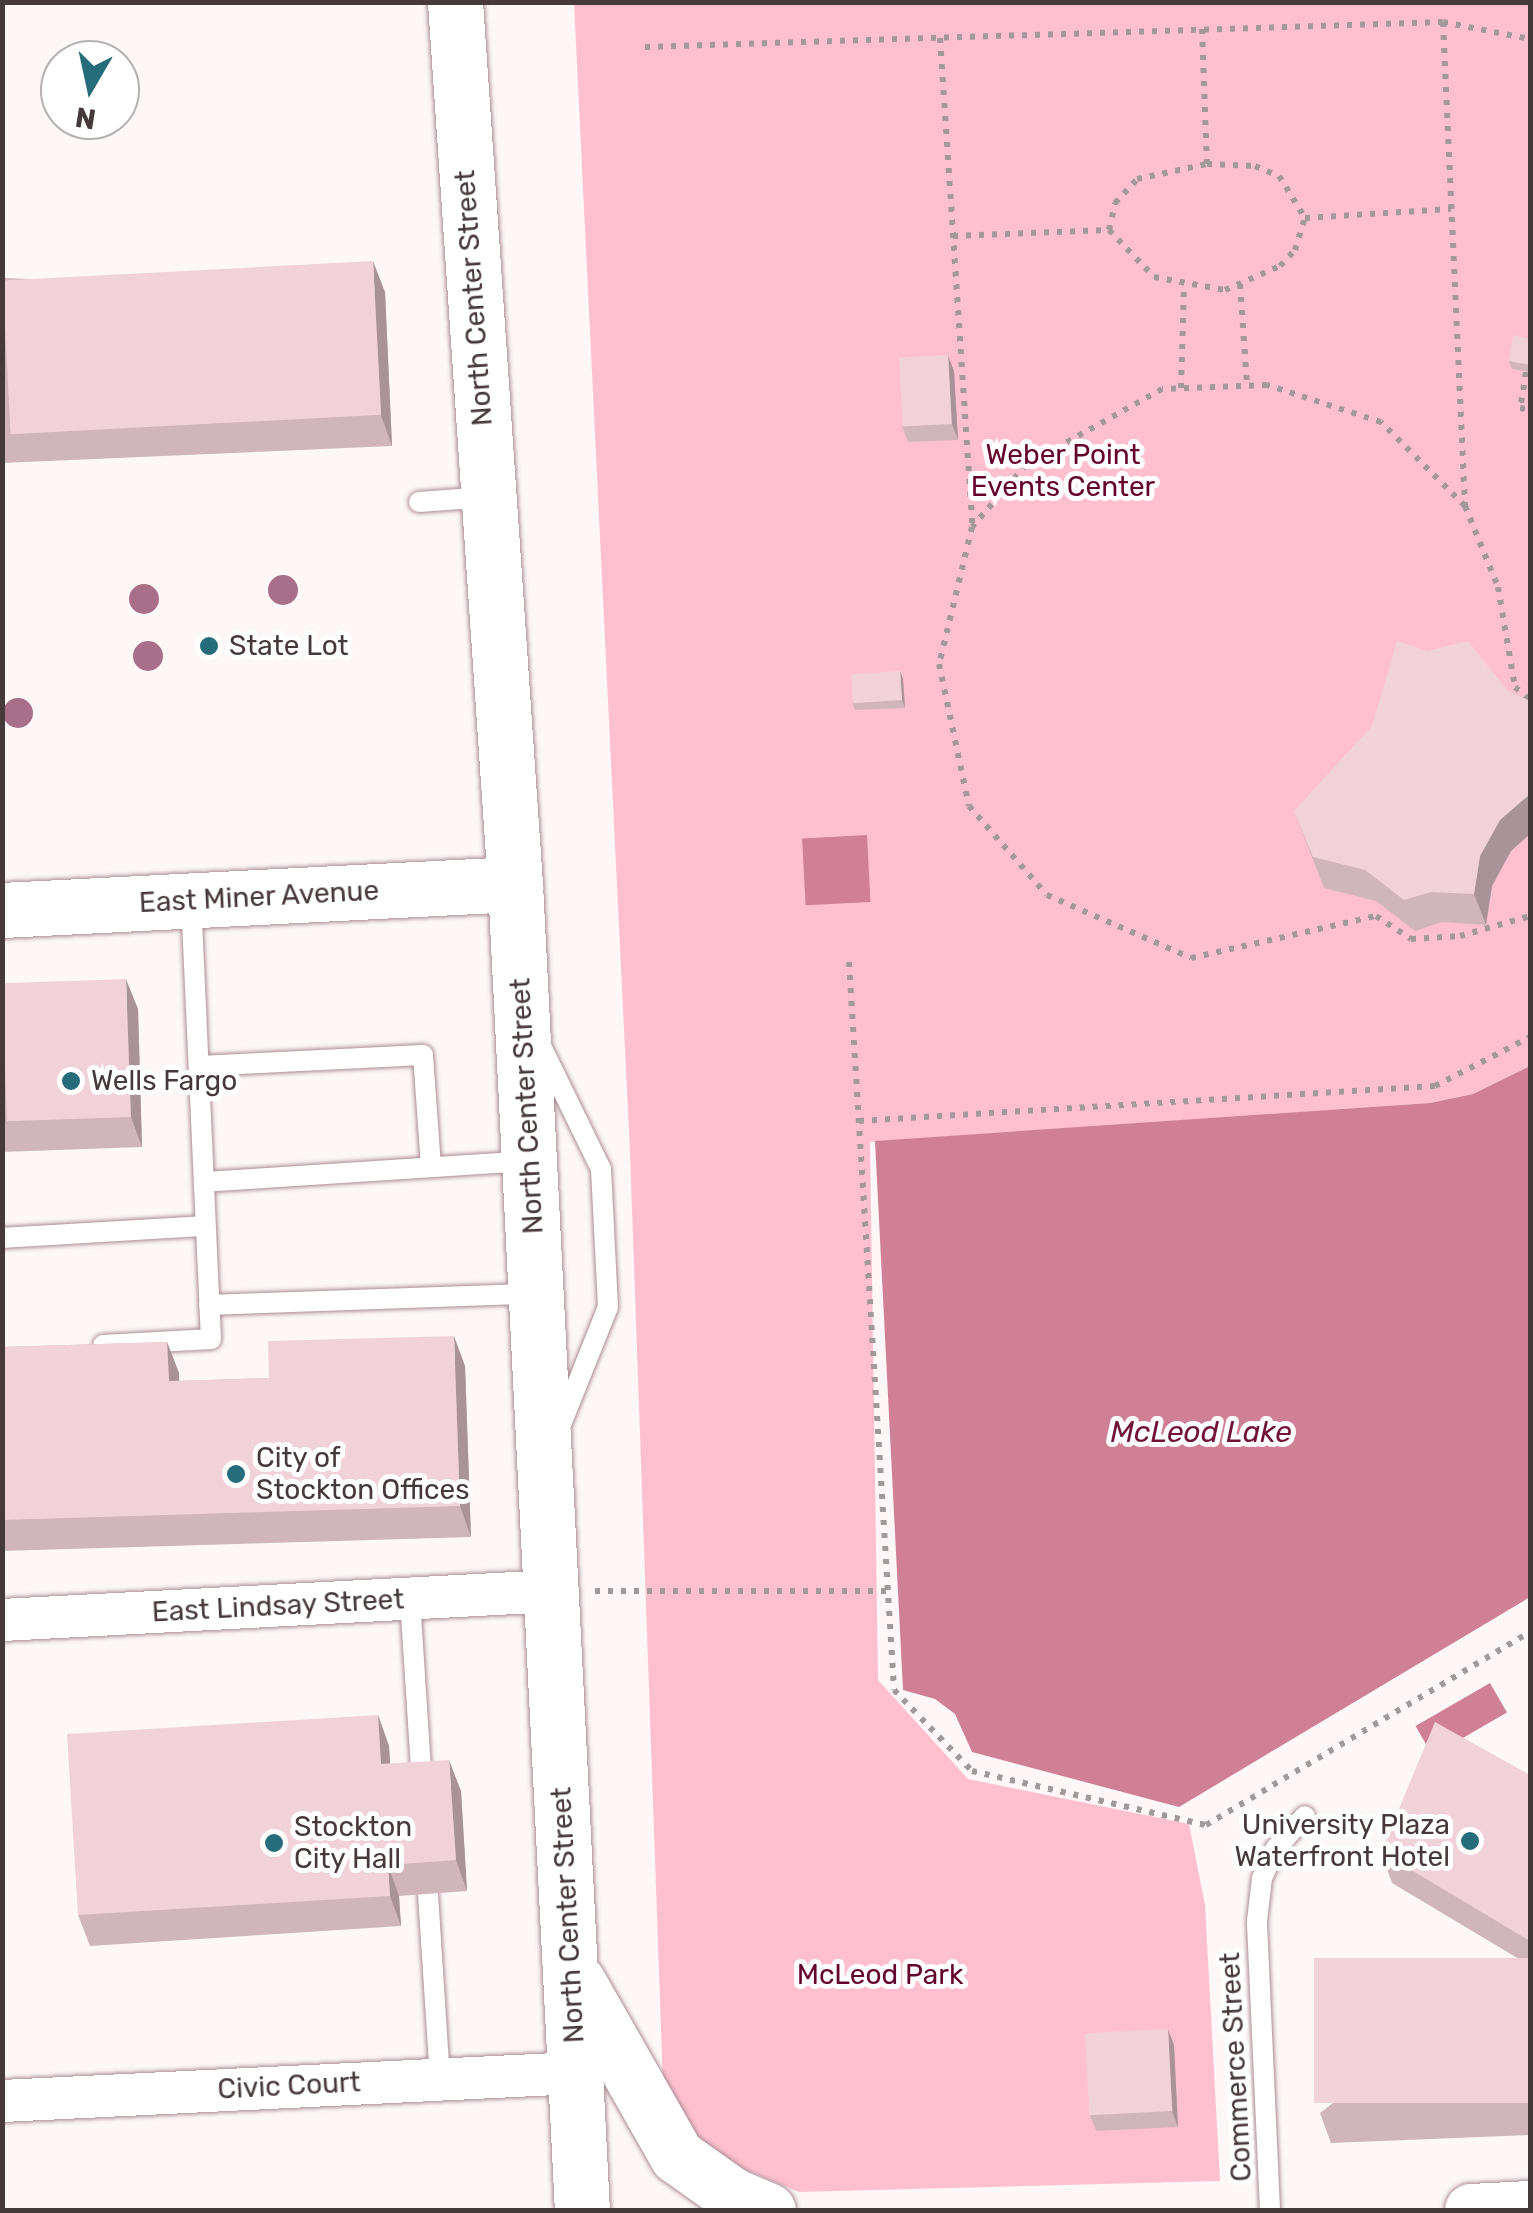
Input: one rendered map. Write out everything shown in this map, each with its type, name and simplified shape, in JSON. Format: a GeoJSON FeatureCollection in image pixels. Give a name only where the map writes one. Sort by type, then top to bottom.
{"type":"FeatureCollection","features":[{"type":"Feature","properties":{"kind":"main road","name":"North Center Street"},"geometry":{"type":"LineString","coordinates":[[455,2],[516,884],[582,2210]]}},
{"type":"Feature","properties":{"kind":"main road","name":"East Miner Avenue"},"geometry":{"type":"LineString","coordinates":[[2,910],[516,884]]}},
{"type":"Feature","properties":{"kind":"main road"},"geometry":{"type":"LineString","coordinates":[[571,1970],[678,2156],[732,2195],[768,2210]]}},
{"type":"Feature","properties":{"kind":"street","name":"East Lindsay Street"},"geometry":{"type":"LineString","coordinates":[[2,1620],[554,1591]]}},
{"type":"Feature","properties":{"kind":"street","name":"Civic Court"},"geometry":{"type":"LineString","coordinates":[[2,2101],[576,2073]]}},
{"type":"Feature","properties":{"kind":"street"},"geometry":{"type":"LineString","coordinates":[[1471,2210],[1530,2207]]}},
{"type":"Feature","properties":{"kind":"lane"},"geometry":{"type":"LineString","coordinates":[[419,502],[488,497]]}},
{"type":"Feature","properties":{"kind":"lane"},"geometry":{"type":"LineString","coordinates":[[78,1346],[211,1339],[191,900]]}},
{"type":"Feature","properties":{"kind":"lane"},"geometry":{"type":"LineString","coordinates":[[522,1006],[601,1169],[608,1306],[546,1461]]}},
{"type":"Feature","properties":{"kind":"lane"},"geometry":{"type":"LineString","coordinates":[[199,1066],[423,1054],[431,1167]]}},
{"type":"Feature","properties":{"kind":"lane"},"geometry":{"type":"LineString","coordinates":[[204,1182],[530,1161]]}},
{"type":"Feature","properties":{"kind":"lane"},"geometry":{"type":"LineString","coordinates":[[2,1238],[205,1226]]}},
{"type":"Feature","properties":{"kind":"lane"},"geometry":{"type":"LineString","coordinates":[[210,1305],[537,1294]]}},
{"type":"Feature","properties":{"kind":"lane"},"geometry":{"type":"LineString","coordinates":[[410,1599],[422,1793]]}},
{"type":"Feature","properties":{"kind":"lane","name":"Commerce Street"},"geometry":{"type":"LineString","coordinates":[[1270,2210],[1257,1921],[1262,1878],[1276,1848],[1304,1816]]}},
{"type":"Feature","properties":{"kind":"lane"},"geometry":{"type":"LineString","coordinates":[[428,1894],[440,2078]]}},
{"type":"Feature","properties":{"kind":"path"},"geometry":{"type":"LineString","coordinates":[[1443,22],[1465,506],[1498,587],[1515,687],[1530,700]]}},
{"type":"Feature","properties":{"kind":"path"},"geometry":{"type":"LineString","coordinates":[[645,47],[1443,22],[1530,40]]}},
{"type":"Feature","properties":{"kind":"path"},"geometry":{"type":"LineString","coordinates":[[1202,30],[1207,164]]}},
{"type":"Feature","properties":{"kind":"path"},"geometry":{"type":"LineString","coordinates":[[940,38],[972,527],[939,664],[969,806],[1046,896],[1191,958],[1376,916],[1411,939],[1460,936],[1530,916]]}},
{"type":"Feature","properties":{"kind":"path"},"geometry":{"type":"LineString","coordinates":[[952,236],[1110,230],[1154,276],[1184,285],[1225,290],[1280,266],[1295,250],[1304,218],[1279,176],[1255,166],[1207,164],[1138,179],[1115,203],[1110,230]]}},
{"type":"Feature","properties":{"kind":"path"},"geometry":{"type":"LineString","coordinates":[[1304,218],[1452,209]]}},
{"type":"Feature","properties":{"kind":"path"},"geometry":{"type":"LineString","coordinates":[[1240,284],[1247,386]]}},
{"type":"Feature","properties":{"kind":"path"},"geometry":{"type":"LineString","coordinates":[[1181,388],[1184,285]]}},
{"type":"Feature","properties":{"kind":"path"},"geometry":{"type":"LineString","coordinates":[[1526,372],[1520,408],[1530,410]]}},
{"type":"Feature","properties":{"kind":"path"},"geometry":{"type":"LineString","coordinates":[[972,527],[1026,465],[1162,389],[1267,384],[1382,422],[1465,506]]}},
{"type":"Feature","properties":{"kind":"path"},"geometry":{"type":"LineString","coordinates":[[848,962],[894,1690],[972,1771],[1206,1825],[1530,1632]]}},
{"type":"Feature","properties":{"kind":"path"},"geometry":{"type":"LineString","coordinates":[[859,1121],[1435,1086],[1530,1037]]}},
{"type":"Feature","properties":{"kind":"path"},"geometry":{"type":"LineString","coordinates":[[554,1591],[889,1590]]}},
{"type":"Feature","properties":{"kind":"green space","name":"Weber Point Events Center"},"geometry":{"type":"Polygon","coordinates":[[[574,3],[1530,3],[1530,1066],[1473,1094],[1430,1103],[870,1142],[878,1680],[968,1779],[1189,1824],[1205,1905],[1220,2181],[799,2192],[719,2159],[664,2113],[630,1152],[574,3]]]}},
{"type":"Feature","properties":{"kind":"water"},"geometry":{"type":"Polygon","coordinates":[[[867,835],[871,902],[806,905],[802,838],[867,835]]]}},
{"type":"Feature","properties":{"kind":"water","name":"McLeod Lake"},"geometry":{"type":"Polygon","coordinates":[[[1530,1066],[1530,1597],[1179,1807],[972,1752],[955,1714],[935,1699],[903,1690],[875,1141],[1430,1103],[1473,1094],[1530,1066]]]}},
{"type":"Feature","properties":{"kind":"water"},"geometry":{"type":"Polygon","coordinates":[[[1490,1683],[1507,1712],[1433,1755],[1416,1726],[1490,1683]]]}},
{"type":"Feature","properties":{"kind":"building"},"geometry":{"type":"Polygon","coordinates":[[[373,261],[381,415],[11,434],[3,280],[373,261]]]}},
{"type":"Feature","properties":{"kind":"building"},"geometry":{"type":"Polygon","coordinates":[[[1513,335],[1530,339],[1530,365],[1509,361],[1513,335]]]}},
{"type":"Feature","properties":{"kind":"building"},"geometry":{"type":"Polygon","coordinates":[[[948,355],[952,424],[903,426],[899,358],[948,355]]]}},
{"type":"Feature","properties":{"kind":"building"},"geometry":{"type":"Polygon","coordinates":[[[1397,641],[1427,651],[1468,641],[1507,690],[1530,701],[1530,794],[1500,820],[1480,856],[1474,894],[1431,892],[1404,900],[1365,870],[1313,857],[1294,811],[1372,726],[1397,641]]]}},
{"type":"Feature","properties":{"kind":"building"},"geometry":{"type":"Polygon","coordinates":[[[900,671],[902,700],[853,703],[851,674],[900,671]]]}},
{"type":"Feature","properties":{"kind":"building","name":"Wells Fargo"},"geometry":{"type":"Polygon","coordinates":[[[126,979],[131,1117],[7,1121],[2,983],[126,979]]]}},
{"type":"Feature","properties":{"kind":"building","name":"City of Stockton Offices"},"geometry":{"type":"Polygon","coordinates":[[[454,1336],[460,1506],[2,1520],[2,1347],[167,1342],[169,1381],[269,1378],[268,1341],[454,1336]]]}},
{"type":"Feature","properties":{"kind":"building","name":"Stockton City Hall"},"geometry":{"type":"Polygon","coordinates":[[[378,1715],[381,1764],[449,1760],[456,1860],[388,1865],[390,1896],[78,1915],[67,1734],[378,1715]]]}},
{"type":"Feature","properties":{"kind":"building","name":"University Plaza Waterfront Hotel"},"geometry":{"type":"Polygon","coordinates":[[[1435,1722],[1530,1775],[1530,1941],[1381,1852],[1435,1722]]]}},
{"type":"Feature","properties":{"kind":"building"},"geometry":{"type":"Polygon","coordinates":[[[1314,1958],[1530,1958],[1530,2103],[1314,2103],[1314,1958]]]}},
{"type":"Feature","properties":{"kind":"building"},"geometry":{"type":"Polygon","coordinates":[[[1168,2029],[1172,2111],[1089,2115],[1085,2033],[1168,2029]]]}},
{"type":"Feature","properties":{"kind":"place","name":"State Lot"},"geometry":{"type":"Point","coordinates":[209,646]}},
{"type":"Feature","properties":{"kind":"place","name":"Wells Fargo"},"geometry":{"type":"Point","coordinates":[71,1081]}},
{"type":"Feature","properties":{"kind":"place","name":"City of Stockton Offices"},"geometry":{"type":"Point","coordinates":[236,1474]}},
{"type":"Feature","properties":{"kind":"place","name":"University Plaza Waterfront Hotel"},"geometry":{"type":"Point","coordinates":[1470,1841]}},
{"type":"Feature","properties":{"kind":"place","name":"Stockton City Hall"},"geometry":{"type":"Point","coordinates":[274,1843]}},
{"type":"Feature","properties":{"kind":"park label","name":"McLeod Park"},"geometry":{"type":"Point","coordinates":[880,1975]}}]}
